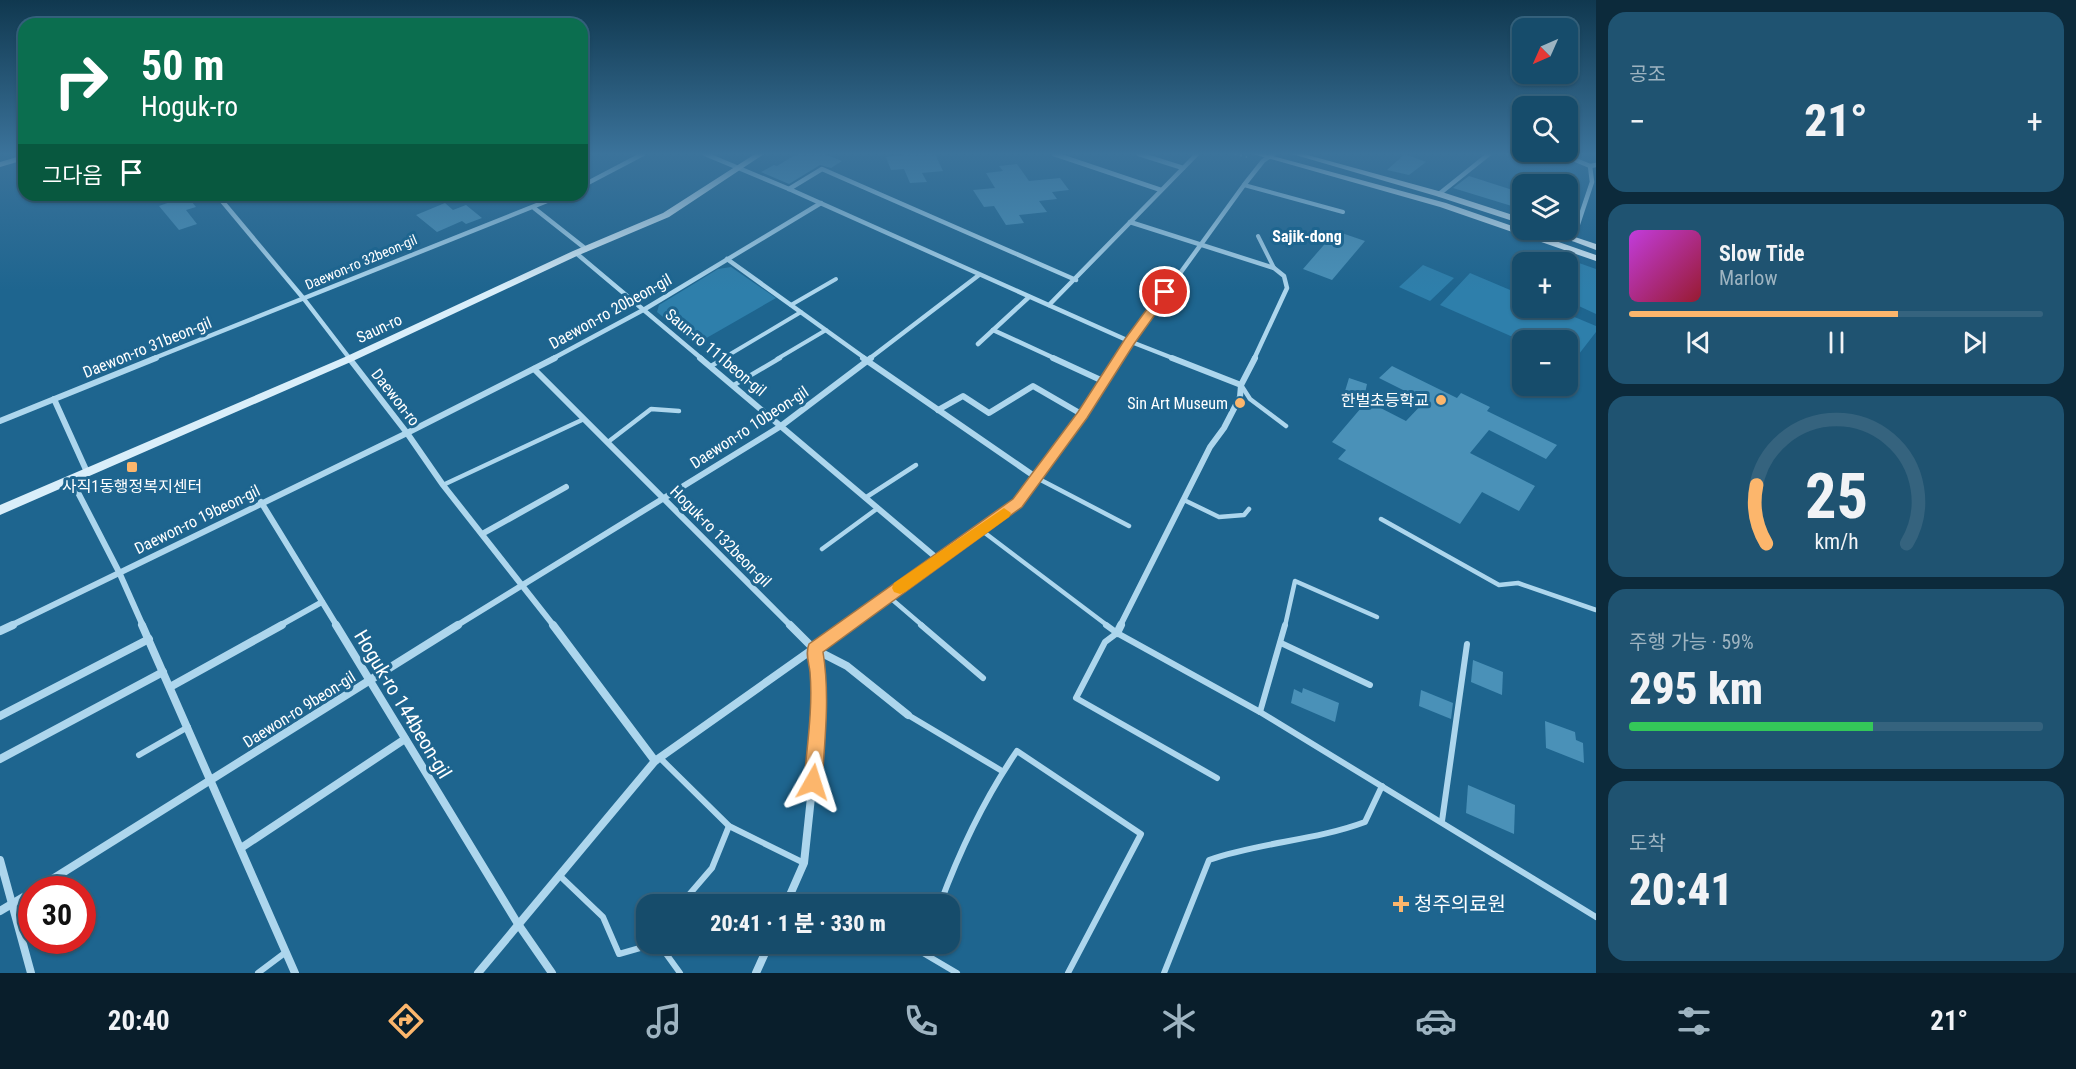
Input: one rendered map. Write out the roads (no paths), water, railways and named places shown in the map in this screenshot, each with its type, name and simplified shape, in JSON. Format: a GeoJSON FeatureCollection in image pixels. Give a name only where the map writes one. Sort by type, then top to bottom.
{"type":"FeatureCollection","features":[{"type":"Feature","properties":{"kind":"street","name":"Saun-ro"},"geometry":{"type":"LineString","coordinates":[[0,510],[349,359],[581,251],[666,215],[691,199]]}},
{"type":"Feature","properties":{"kind":"street"},"geometry":{"type":"LineString","coordinates":[[813,199],[1129,341],[1241,384]]}},
{"type":"Feature","properties":{"kind":"street"},"geometry":{"type":"LineString","coordinates":[[892,199],[1076,280]]}},
{"type":"Feature","properties":{"kind":"street"},"geometry":{"type":"LineString","coordinates":[[1049,305],[1076,280],[1152,199]]}},
{"type":"Feature","properties":{"kind":"street"},"geometry":{"type":"LineString","coordinates":[[478,973],[657,759],[1017,503],[1038,478],[1083,415],[1129,341],[1233,199]]}},
{"type":"Feature","properties":{"kind":"street"},"geometry":{"type":"LineString","coordinates":[[1424,199],[1596,258]]}},
{"type":"Feature","properties":{"kind":"street"},"geometry":{"type":"LineString","coordinates":[[1456,199],[1512,218]]}},
{"type":"Feature","properties":{"kind":"street"},"geometry":{"type":"LineString","coordinates":[[1578,226],[1586,199]]}},
{"type":"Feature","properties":{"kind":"street","name":"Daewon-ro"},"geometry":{"type":"LineString","coordinates":[[222,201],[304,299],[443,485],[523,584],[657,759]]}},
{"type":"Feature","properties":{"kind":"street","name":"Daewon-ro 32beon-gil"},"geometry":{"type":"LineString","coordinates":[[304,299],[449,238],[549,201]]}},
{"type":"Feature","properties":{"kind":"street","name":"Daewon-ro 20beon-gil"},"geometry":{"type":"LineString","coordinates":[[407,434],[645,309],[821,203]]}},
{"type":"Feature","properties":{"kind":"street","name":"Saun-ro 111beon-gil"},"geometry":{"type":"LineString","coordinates":[[534,208],[645,309],[939,560]]}},
{"type":"Feature","properties":{"kind":"street"},"geometry":{"type":"LineString","coordinates":[[1117,633],[1210,447],[1224,428],[1240,398],[1241,384],[1266,337],[1287,288],[1284,276],[1274,268],[1130,222]]}},
{"type":"Feature","properties":{"kind":"street"},"geometry":{"type":"LineString","coordinates":[[1578,240],[1596,247]]}},
{"type":"Feature","properties":{"kind":"street"},"geometry":{"type":"LineString","coordinates":[[727,259],[868,361],[1038,478]]}},
{"type":"Feature","properties":{"kind":"street","name":"Daewon-ro 10beon-gil"},"geometry":{"type":"LineString","coordinates":[[523,584],[782,426],[979,275]]}},
{"type":"Feature","properties":{"kind":"street"},"geometry":{"type":"LineString","coordinates":[[978,344],[1029,297]]}},
{"type":"Feature","properties":{"kind":"street","name":"Daewon-ro 31beon-gil"},"geometry":{"type":"LineString","coordinates":[[0,421],[304,299]]}},
{"type":"Feature","properties":{"kind":"street"},"geometry":{"type":"LineString","coordinates":[[993,330],[1105,382]]}},
{"type":"Feature","properties":{"kind":"street","name":"Hoguk-ro 132beon-gil"},"geometry":{"type":"LineString","coordinates":[[534,369],[814,649],[847,666],[908,715]]}},
{"type":"Feature","properties":{"kind":"street"},"geometry":{"type":"LineString","coordinates":[[938,410],[963,396],[989,413],[1033,386],[1083,415]]}},
{"type":"Feature","properties":{"kind":"street"},"geometry":{"type":"LineString","coordinates":[[54,399],[87,472]]}},
{"type":"Feature","properties":{"kind":"street","name":"Daewon-ro 19beon-gil"},"geometry":{"type":"LineString","coordinates":[[0,631],[261,502],[407,434]]}},
{"type":"Feature","properties":{"kind":"street"},"geometry":{"type":"LineString","coordinates":[[71,479],[119,572],[295,973]]}},
{"type":"Feature","properties":{"kind":"street"},"geometry":{"type":"LineString","coordinates":[[482,534],[566,487]]}},
{"type":"Feature","properties":{"kind":"street","name":"Hoguk-ro 144beon-gil"},"geometry":{"type":"LineString","coordinates":[[261,502],[518,924],[552,973]]}},
{"type":"Feature","properties":{"kind":"street","name":"Daewon-ro 9beon-gil"},"geometry":{"type":"LineString","coordinates":[[57,876],[523,584]]}},
{"type":"Feature","properties":{"kind":"street"},"geometry":{"type":"LineString","coordinates":[[170,687],[322,602]]}},
{"type":"Feature","properties":{"kind":"street"},"geometry":{"type":"LineString","coordinates":[[0,716],[149,639]]}},
{"type":"Feature","properties":{"kind":"street"},"geometry":{"type":"LineString","coordinates":[[790,894],[804,863],[817,741],[818,672],[814,649]]}},
{"type":"Feature","properties":{"kind":"street"},"geometry":{"type":"LineString","coordinates":[[0,759],[163,672]]}},
{"type":"Feature","properties":{"kind":"street"},"geometry":{"type":"LineString","coordinates":[[241,848],[405,739]]}},
{"type":"Feature","properties":{"kind":"street"},"geometry":{"type":"LineString","coordinates":[[0,860],[31,973]]}},
{"type":"Feature","properties":{"kind":"street","name":"Daewon-ro 9beon-gil"},"geometry":{"type":"LineString","coordinates":[[0,911],[18,900]]}},
{"type":"Feature","properties":{"kind":"street"},"geometry":{"type":"LineString","coordinates":[[756,973],[765,954]]}},
{"type":"Feature","properties":{"kind":"lane"},"geometry":{"type":"LineString","coordinates":[[1297,199],[1343,212]]}},
{"type":"Feature","properties":{"kind":"lane"},"geometry":{"type":"LineString","coordinates":[[1258,236],[1274,268]]}},
{"type":"Feature","properties":{"kind":"lane"},"geometry":{"type":"LineString","coordinates":[[791,305],[836,279]]}},
{"type":"Feature","properties":{"kind":"lane"},"geometry":{"type":"LineString","coordinates":[[711,366],[801,312]]}},
{"type":"Feature","properties":{"kind":"lane"},"geometry":{"type":"LineString","coordinates":[[734,385],[826,330]]}},
{"type":"Feature","properties":{"kind":"lane"},"geometry":{"type":"LineString","coordinates":[[1241,384],[1250,399],[1286,426]]}},
{"type":"Feature","properties":{"kind":"lane"},"geometry":{"type":"LineString","coordinates":[[608,442],[651,409],[679,411]]}},
{"type":"Feature","properties":{"kind":"lane"},"geometry":{"type":"LineString","coordinates":[[443,485],[584,419]]}},
{"type":"Feature","properties":{"kind":"lane"},"geometry":{"type":"LineString","coordinates":[[865,498],[916,465]]}},
{"type":"Feature","properties":{"kind":"lane"},"geometry":{"type":"LineString","coordinates":[[1038,478],[1129,526]]}},
{"type":"Feature","properties":{"kind":"lane"},"geometry":{"type":"LineString","coordinates":[[1184,500],[1219,517],[1244,515],[1249,509]]}},
{"type":"Feature","properties":{"kind":"lane"},"geometry":{"type":"LineString","coordinates":[[822,549],[878,508]]}},
{"type":"Feature","properties":{"kind":"lane"},"geometry":{"type":"LineString","coordinates":[[1381,519],[1499,585],[1518,583],[1596,610]]}},
{"type":"Feature","properties":{"kind":"lane"},"geometry":{"type":"LineString","coordinates":[[981,530],[1117,633],[1260,712],[1596,916]]}},
{"type":"Feature","properties":{"kind":"lane"},"geometry":{"type":"LineString","coordinates":[[1260,712],[1281,643],[1295,581],[1377,617]]}},
{"type":"Feature","properties":{"kind":"lane"},"geometry":{"type":"LineString","coordinates":[[888,596],[983,678]]}},
{"type":"Feature","properties":{"kind":"lane"},"geometry":{"type":"LineString","coordinates":[[1117,633],[1106,642],[1076,698],[1218,778]]}},
{"type":"Feature","properties":{"kind":"lane"},"geometry":{"type":"LineString","coordinates":[[1281,643],[1370,685]]}},
{"type":"Feature","properties":{"kind":"lane"},"geometry":{"type":"LineString","coordinates":[[1442,821],[1467,644]]}},
{"type":"Feature","properties":{"kind":"lane"},"geometry":{"type":"LineString","coordinates":[[908,715],[1002,771]]}},
{"type":"Feature","properties":{"kind":"lane"},"geometry":{"type":"LineString","coordinates":[[139,755],[188,727]]}},
{"type":"Feature","properties":{"kind":"lane"},"geometry":{"type":"LineString","coordinates":[[943,894],[957,854],[1002,771],[1017,751],[1141,834],[1068,973]]}},
{"type":"Feature","properties":{"kind":"lane"},"geometry":{"type":"LineString","coordinates":[[657,759],[729,826],[804,863]]}},
{"type":"Feature","properties":{"kind":"lane"},"geometry":{"type":"LineString","coordinates":[[1164,973],[1209,860],[1230,851],[1346,831],[1365,822],[1382,786]]}},
{"type":"Feature","properties":{"kind":"lane"},"geometry":{"type":"LineString","coordinates":[[690,894],[712,868],[729,826]]}},
{"type":"Feature","properties":{"kind":"lane"},"geometry":{"type":"LineString","coordinates":[[559,875],[603,917],[619,954],[636,950]]}},
{"type":"Feature","properties":{"kind":"lane"},"geometry":{"type":"LineString","coordinates":[[258,973],[286,952]]}},
{"type":"Feature","properties":{"kind":"lane"},"geometry":{"type":"LineString","coordinates":[[666,954],[680,973]]}},
{"type":"Feature","properties":{"kind":"lane"},"geometry":{"type":"LineString","coordinates":[[925,954],[957,973]]}},
{"type":"Feature","properties":{"kind":"place","name":"한벌초등학교"},"geometry":{"type":"Point","coordinates":[1441,400]}},
{"type":"Feature","properties":{"kind":"place","name":"Sin Art Museum"},"geometry":{"type":"Point","coordinates":[1240,403]}},
{"type":"Feature","properties":{"kind":"place","name":"사직1동행정복지센터"},"geometry":{"type":"Point","coordinates":[132,467]}},
{"type":"Feature","properties":{"kind":"place","name":"청주의료원"},"geometry":{"type":"Point","coordinates":[1401,904]}},
{"type":"Feature","properties":{"kind":"district","name":"Sajik-dong"},"geometry":{"type":"Point","coordinates":[1307,236]}}]}
